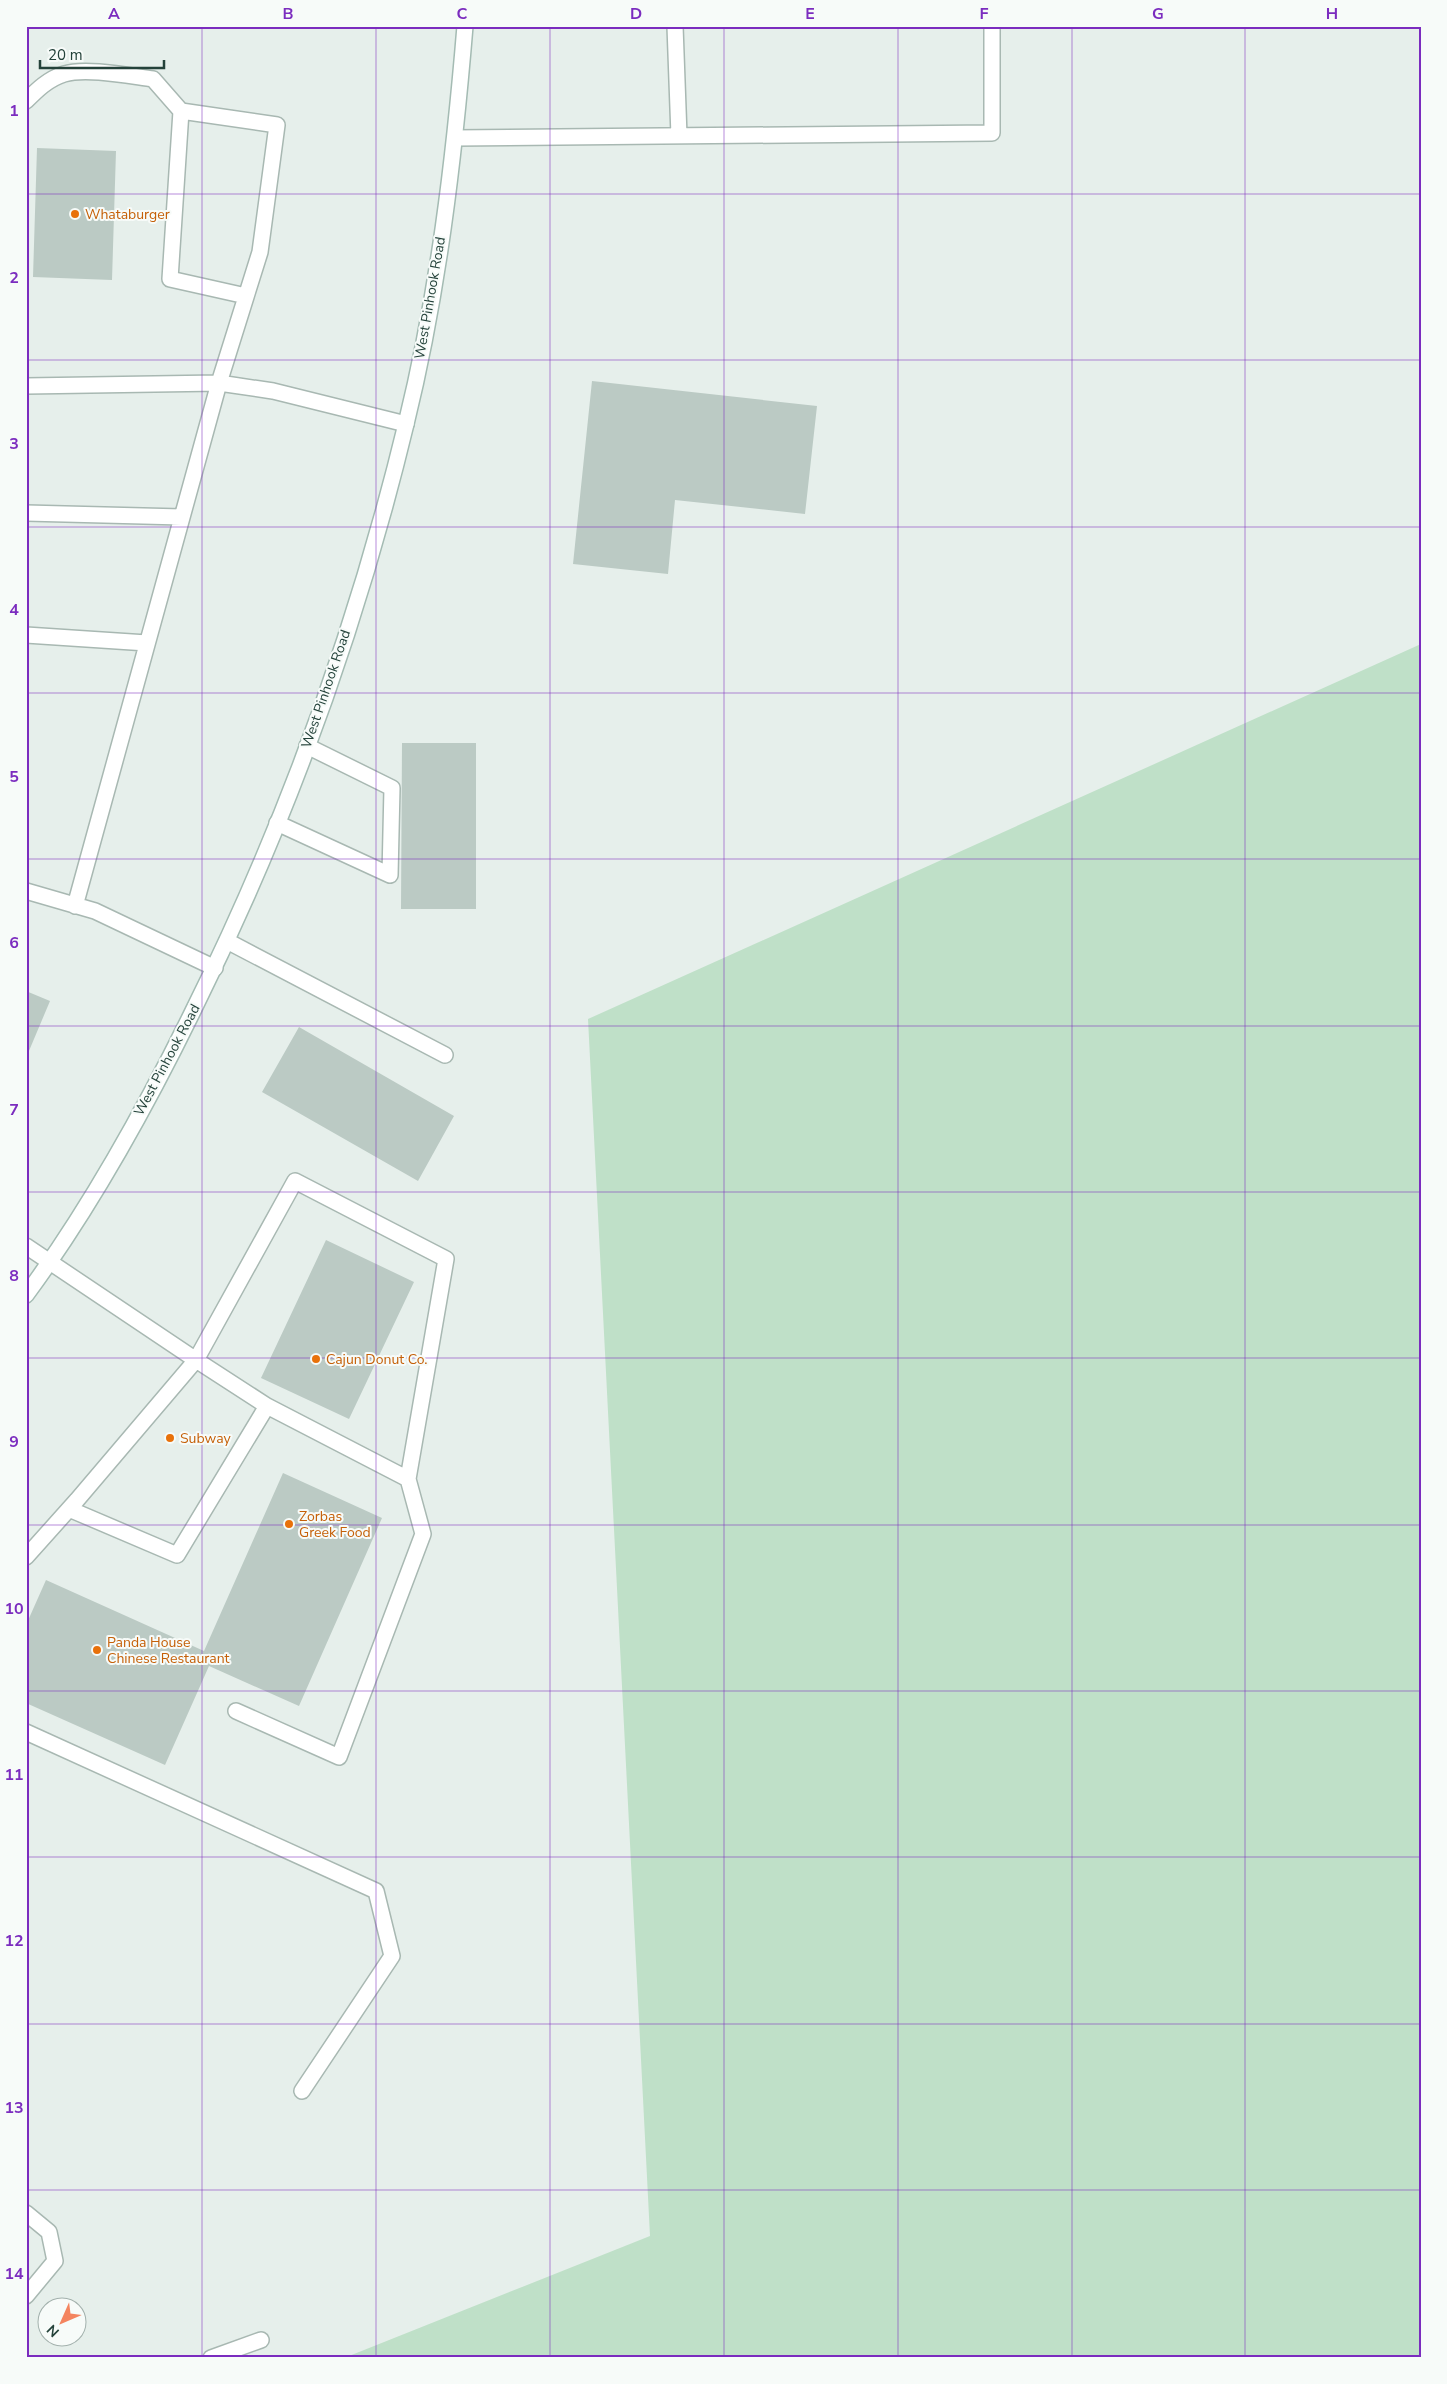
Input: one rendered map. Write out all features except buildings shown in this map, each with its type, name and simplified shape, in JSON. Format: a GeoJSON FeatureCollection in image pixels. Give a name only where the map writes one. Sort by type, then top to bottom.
{"type":"FeatureCollection","features":[{"type":"Feature","properties":{"kind":"main road","name":"West Pinhook Road"},"geometry":{"type":"LineString","coordinates":[[26,1295],[85,1210],[165,1069],[227,941],[307,746],[362,582],[406,424],[439,252],[455,138],[465,26]]}},
{"type":"Feature","properties":{"kind":"main road"},"geometry":{"type":"LineString","coordinates":[[675,26],[679,136]]}},
{"type":"Feature","properties":{"kind":"main road"},"geometry":{"type":"LineString","coordinates":[[455,138],[992,133],[992,26]]}},
{"type":"Feature","properties":{"kind":"main road"},"geometry":{"type":"LineString","coordinates":[[26,101],[40,86],[64,74],[106,72],[153,79],[181,111],[276,125],[260,252],[219,383],[74,906]]}},
{"type":"Feature","properties":{"kind":"main road"},"geometry":{"type":"LineString","coordinates":[[181,111],[170,279],[246,296]]}},
{"type":"Feature","properties":{"kind":"main road"},"geometry":{"type":"LineString","coordinates":[[26,386],[219,383],[273,391],[406,424]]}},
{"type":"Feature","properties":{"kind":"main road"},"geometry":{"type":"LineString","coordinates":[[26,513],[182,517]]}},
{"type":"Feature","properties":{"kind":"main road"},"geometry":{"type":"LineString","coordinates":[[26,635],[147,643]]}},
{"type":"Feature","properties":{"kind":"main road"},"geometry":{"type":"LineString","coordinates":[[277,823],[390,875],[392,788],[307,746]]}},
{"type":"Feature","properties":{"kind":"main road"},"geometry":{"type":"LineString","coordinates":[[26,891],[95,911],[215,968]]}},
{"type":"Feature","properties":{"kind":"main road"},"geometry":{"type":"LineString","coordinates":[[227,941],[445,1055]]}},
{"type":"Feature","properties":{"kind":"main road"},"geometry":{"type":"LineString","coordinates":[[26,1556],[69,1509],[196,1360],[295,1181],[446,1259],[408,1479],[423,1534],[339,1756],[236,1711]]}},
{"type":"Feature","properties":{"kind":"main road"},"geometry":{"type":"LineString","coordinates":[[26,1246],[267,1406],[408,1479]]}},
{"type":"Feature","properties":{"kind":"main road"},"geometry":{"type":"LineString","coordinates":[[69,1509],[176,1555],[267,1406]]}},
{"type":"Feature","properties":{"kind":"main road"},"geometry":{"type":"LineString","coordinates":[[26,1732],[376,1891],[392,1956],[302,2091]]}},
{"type":"Feature","properties":{"kind":"main road"},"geometry":{"type":"LineString","coordinates":[[26,2213],[50,2232],[55,2261],[26,2296]]}},
{"type":"Feature","properties":{"kind":"main road"},"geometry":{"type":"LineString","coordinates":[[211,2358],[261,2340]]}},
{"type":"Feature","properties":{"kind":"green space"},"geometry":{"type":"Polygon","coordinates":[[[1421,644],[1421,2358],[344,2358],[650,2236],[588,1019],[1421,644]]]}},
{"type":"Feature","properties":{"kind":"place","name":"Whataburger"},"geometry":{"type":"Point","coordinates":[75,214]}},
{"type":"Feature","properties":{"kind":"place","name":"Cajun Donut Co."},"geometry":{"type":"Point","coordinates":[316,1359]}},
{"type":"Feature","properties":{"kind":"place","name":"Subway"},"geometry":{"type":"Point","coordinates":[170,1438]}},
{"type":"Feature","properties":{"kind":"place","name":"Zorbas Greek Food"},"geometry":{"type":"Point","coordinates":[289,1524]}},
{"type":"Feature","properties":{"kind":"place","name":"Panda House Chinese Restaurant"},"geometry":{"type":"Point","coordinates":[97,1650]}}]}
